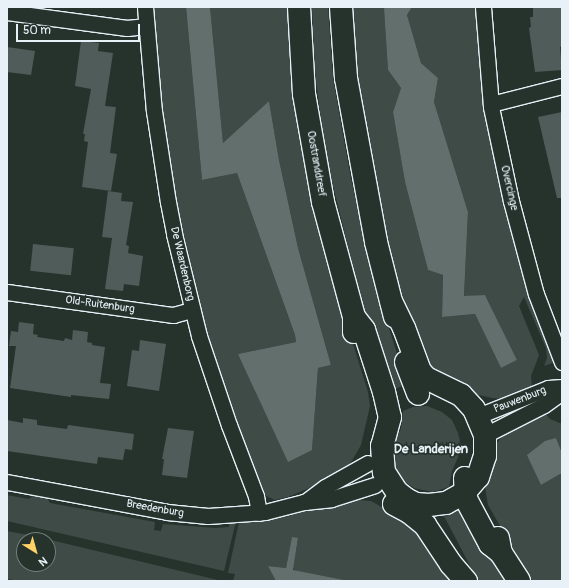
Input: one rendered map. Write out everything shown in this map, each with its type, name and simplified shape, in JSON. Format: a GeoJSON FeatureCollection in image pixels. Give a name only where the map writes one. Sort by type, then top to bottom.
{"type":"FeatureCollection","features":[{"type":"Feature","properties":{"kind":"main road","name":"Oostranddreef"},"geometry":{"type":"LineString","coordinates":[[299,7],[304,94],[321,194],[354,317],[364,330],[384,392],[383,410],[390,417],[384,433],[381,454],[384,472],[382,483]]}},
{"type":"Feature","properties":{"kind":"main road"},"geometry":{"type":"LineString","coordinates":[[341,7],[346,78],[376,242],[392,303],[397,332],[410,376],[422,386],[461,395],[477,423],[473,453],[464,482],[469,488]]}},
{"type":"Feature","properties":{"kind":"main road"},"geometry":{"type":"LineString","coordinates":[[422,386],[383,410],[373,424],[368,444],[368,463],[382,483],[416,504],[424,512],[461,563],[464,578]]}},
{"type":"Feature","properties":{"kind":"main road"},"geometry":{"type":"LineString","coordinates":[[424,512],[446,503],[469,488]]}},
{"type":"Feature","properties":{"kind":"main road"},"geometry":{"type":"LineString","coordinates":[[469,488],[466,499],[490,544],[502,553],[519,581]]}},
{"type":"Feature","properties":{"kind":"street","name":"De Waardenborg"},"geometry":{"type":"LineString","coordinates":[[145,7],[151,86],[163,175],[192,310],[229,425],[256,496],[259,513]]}},
{"type":"Feature","properties":{"kind":"street","name":"Overcinge"},"geometry":{"type":"LineString","coordinates":[[483,7],[491,104],[511,201],[534,286],[562,362]]}},
{"type":"Feature","properties":{"kind":"street"},"geometry":{"type":"LineString","coordinates":[[7,12],[127,28],[146,26]]}},
{"type":"Feature","properties":{"kind":"street"},"geometry":{"type":"LineString","coordinates":[[491,104],[562,86]]}},
{"type":"Feature","properties":{"kind":"street","name":"Old-Ruitenburg"},"geometry":{"type":"LineString","coordinates":[[7,292],[173,315],[192,310]]}},
{"type":"Feature","properties":{"kind":"street","name":"Pauwenburg"},"geometry":{"type":"LineString","coordinates":[[477,423],[548,388],[562,388]]}},
{"type":"Feature","properties":{"kind":"street","name":"Pauwenburg"},"geometry":{"type":"LineString","coordinates":[[477,423],[544,405],[562,392]]}},
{"type":"Feature","properties":{"kind":"street","name":"Breedenburg"},"geometry":{"type":"LineString","coordinates":[[304,502],[325,487],[368,463]]}},
{"type":"Feature","properties":{"kind":"street","name":"Breedenburg"},"geometry":{"type":"LineString","coordinates":[[7,482],[184,515],[208,516],[259,513],[304,502],[331,499],[382,483]]}},
{"type":"Feature","properties":{"kind":"shaded area"},"geometry":{"type":"Polygon","coordinates":[[[152,7],[186,7],[202,180],[237,173],[295,335],[296,342],[238,354],[312,449],[318,368],[331,365],[298,248],[279,160],[269,101],[223,143],[210,7],[289,7],[349,331],[368,392],[370,406],[361,445],[350,464],[323,482],[288,497],[275,500],[264,495],[225,388],[202,318],[186,255],[174,198],[158,91],[152,7]]]}},
{"type":"Feature","properties":{"kind":"shaded area"},"geometry":{"type":"Polygon","coordinates":[[[186,7],[210,7],[223,143],[269,101],[279,160],[298,248],[331,365],[318,368],[312,450],[288,462],[238,354],[296,342],[295,335],[237,173],[202,180],[186,7]]]}},
{"type":"Feature","properties":{"kind":"shaded area"},"geometry":{"type":"Polygon","coordinates":[[[312,7],[328,7],[333,79],[351,179],[374,281],[406,382],[405,385],[392,390],[389,388],[363,307],[325,153],[315,72],[312,7]]]}},
{"type":"Feature","properties":{"kind":"shaded area"},"geometry":{"type":"Polygon","coordinates":[[[349,7],[385,7],[388,70],[401,88],[393,112],[405,182],[428,270],[443,275],[442,317],[475,314],[501,368],[517,360],[485,295],[464,297],[468,212],[434,102],[438,78],[421,63],[407,15],[412,7],[477,7],[481,77],[487,118],[555,362],[544,366],[547,358],[546,348],[524,297],[519,306],[539,355],[531,376],[532,387],[507,399],[492,398],[475,394],[438,373],[430,366],[422,354],[401,291],[376,199],[353,66],[349,7]]]}},
{"type":"Feature","properties":{"kind":"shaded area"},"geometry":{"type":"Polygon","coordinates":[[[385,7],[412,7],[407,15],[421,63],[438,78],[434,102],[468,212],[464,296],[485,295],[517,360],[501,368],[475,314],[442,317],[443,275],[428,270],[405,182],[393,112],[401,88],[388,70],[385,7]]]}},
{"type":"Feature","properties":{"kind":"shaded area"},"geometry":{"type":"Polygon","coordinates":[[[427,406],[442,412],[452,420],[458,433],[461,445],[459,455],[452,471],[449,487],[433,492],[414,488],[404,481],[398,472],[394,461],[393,451],[394,442],[401,429],[403,411],[413,407],[427,406]]]}},
{"type":"Feature","properties":{"kind":"shaded area"},"geometry":{"type":"Polygon","coordinates":[[[543,411],[550,419],[562,424],[562,453],[556,438],[541,485],[562,473],[562,581],[532,581],[488,505],[486,494],[485,484],[497,443],[508,429],[543,411]]]}},
{"type":"Feature","properties":{"kind":"shaded area"},"geometry":{"type":"Polygon","coordinates":[[[556,438],[562,453],[562,473],[541,485],[527,455],[545,441],[556,438]]]}},
{"type":"Feature","properties":{"kind":"shaded area"},"geometry":{"type":"Polygon","coordinates":[[[35,494],[46,496],[50,503],[155,522],[154,530],[161,531],[163,524],[215,528],[229,527],[229,521],[236,521],[224,571],[7,521],[7,495],[29,499],[35,494]]]}},
{"type":"Feature","properties":{"kind":"shaded area"},"geometry":{"type":"Polygon","coordinates":[[[345,499],[371,501],[413,525],[456,581],[349,581],[295,571],[293,568],[298,539],[292,538],[286,568],[269,566],[276,581],[233,581],[235,574],[228,573],[239,522],[259,521],[289,516],[345,499]]]}},
{"type":"Feature","properties":{"kind":"shaded area"},"geometry":{"type":"Polygon","coordinates":[[[461,507],[507,581],[478,581],[444,516],[444,514],[461,507]]]}},
{"type":"Feature","properties":{"kind":"shaded area"},"geometry":{"type":"Polygon","coordinates":[[[7,531],[16,533],[16,572],[56,572],[56,541],[222,581],[20,581],[7,579],[7,531]]]}},
{"type":"Feature","properties":{"kind":"shaded area"},"geometry":{"type":"Polygon","coordinates":[[[292,537],[298,538],[293,570],[349,581],[276,581],[268,566],[286,568],[292,537]]]}},
{"type":"Feature","properties":{"kind":"building"},"geometry":{"type":"Polygon","coordinates":[[[533,7],[561,7],[562,46],[560,47],[562,70],[535,72],[529,28],[531,27],[530,17],[533,17],[533,7]]]}},
{"type":"Feature","properties":{"kind":"building"},"geometry":{"type":"Polygon","coordinates":[[[81,41],[99,43],[98,51],[113,53],[105,106],[116,107],[110,153],[117,154],[111,191],[82,187],[88,142],[84,141],[85,134],[83,134],[91,89],[75,86],[81,41]]]}},
{"type":"Feature","properties":{"kind":"building"},"geometry":{"type":"Polygon","coordinates":[[[7,47],[35,51],[31,75],[7,72],[7,47]]]}},
{"type":"Feature","properties":{"kind":"building"},"geometry":{"type":"Polygon","coordinates":[[[562,112],[562,198],[557,198],[538,117],[562,112]]]}},
{"type":"Feature","properties":{"kind":"building"},"geometry":{"type":"Polygon","coordinates":[[[108,191],[122,193],[121,201],[133,202],[126,245],[129,246],[128,253],[143,256],[139,286],[124,284],[123,291],[105,289],[112,238],[102,237],[108,191]]]}},
{"type":"Feature","properties":{"kind":"building"},"geometry":{"type":"Polygon","coordinates":[[[33,244],[74,248],[71,275],[30,271],[33,244]]]}},
{"type":"Feature","properties":{"kind":"building"},"geometry":{"type":"Polygon","coordinates":[[[19,322],[34,324],[33,334],[38,335],[37,337],[64,341],[65,338],[72,340],[73,330],[88,332],[87,342],[92,343],[92,345],[105,347],[100,383],[111,384],[109,399],[71,395],[71,397],[10,388],[16,346],[9,346],[11,331],[18,332],[19,322]]]}},
{"type":"Feature","properties":{"kind":"building"},"geometry":{"type":"Polygon","coordinates":[[[140,340],[166,344],[159,391],[127,386],[132,350],[139,351],[140,340]]]}},
{"type":"Feature","properties":{"kind":"building"},"geometry":{"type":"Polygon","coordinates":[[[23,418],[37,420],[37,425],[67,429],[68,425],[134,434],[132,450],[125,449],[123,460],[98,457],[97,464],[7,451],[7,420],[23,423],[23,418]]]}},
{"type":"Feature","properties":{"kind":"building"},"geometry":{"type":"Polygon","coordinates":[[[168,428],[194,431],[187,478],[162,475],[164,459],[162,459],[168,428]]]}},
{"type":"Feature","properties":{"kind":"district","name":"De Landerijen"},"geometry":{"type":"Point","coordinates":[431,449]}}]}
